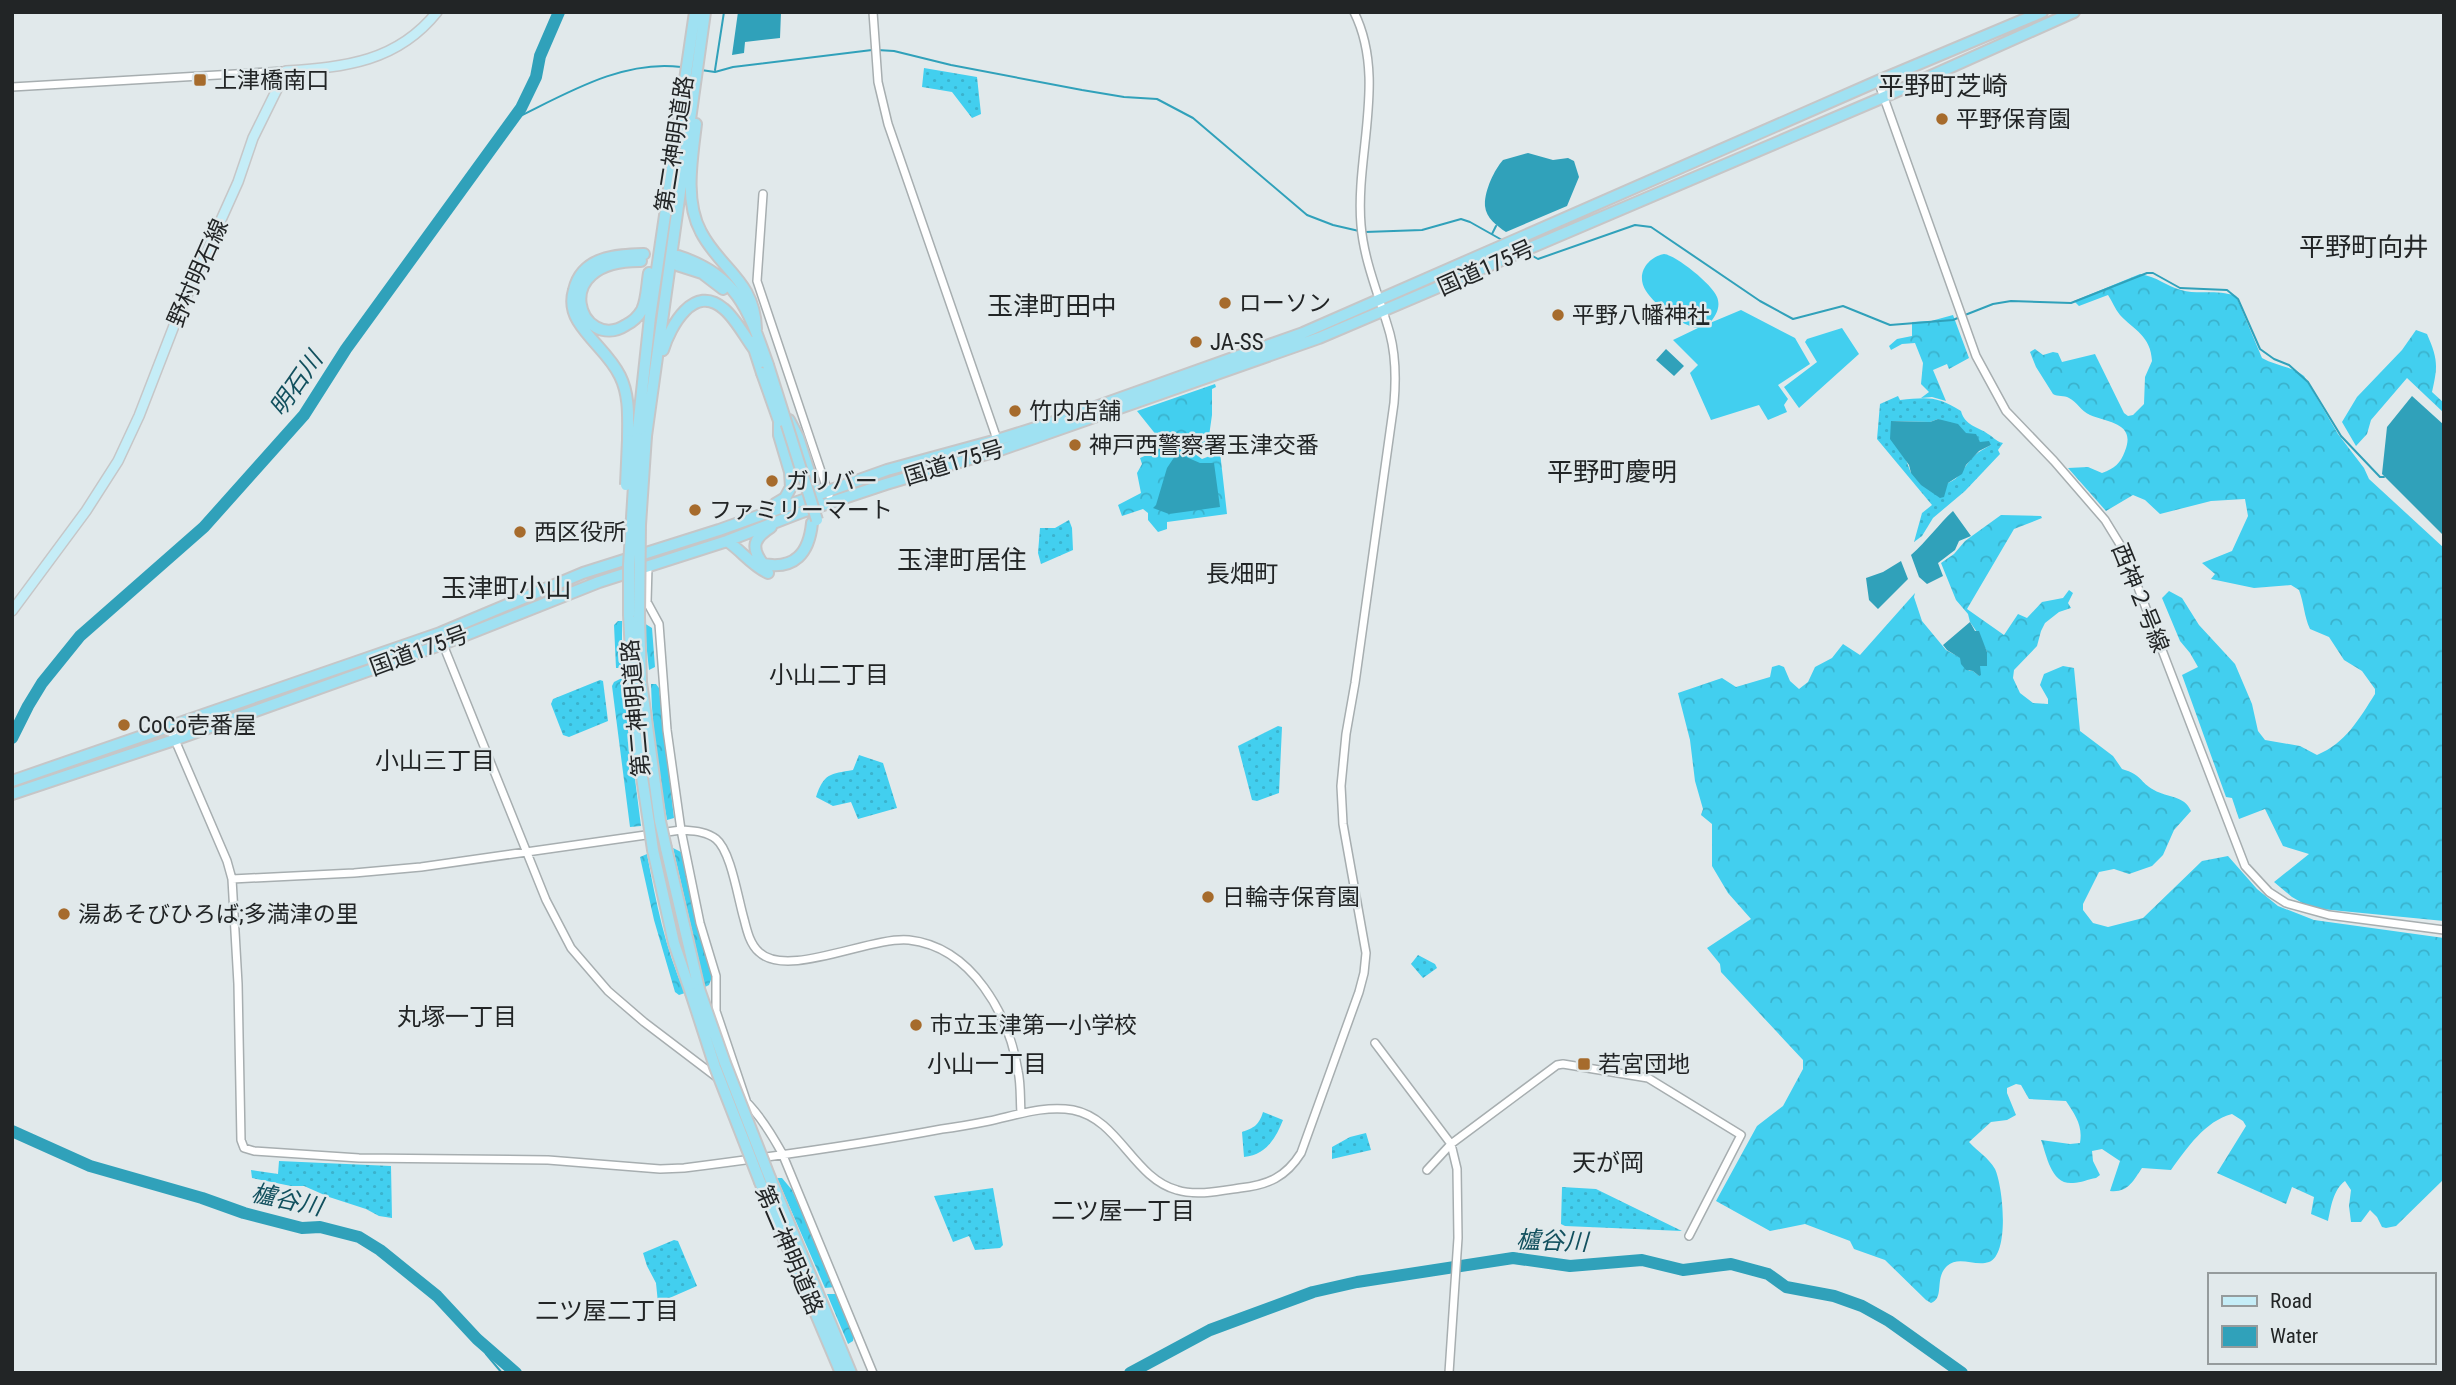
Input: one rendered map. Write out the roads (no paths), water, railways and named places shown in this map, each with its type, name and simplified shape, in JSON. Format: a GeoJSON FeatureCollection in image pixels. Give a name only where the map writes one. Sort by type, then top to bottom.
{"type":"FeatureCollection","features":[{"type":"Feature","properties":{"kind":"highway","name":"第二神明道路"},"geometry":{"type":"LineString","coordinates":[[695,12],[700,44],[663,225],[637,438],[626,501],[629,565],[654,822],[653,850],[674,943],[724,1063],[765,1180],[837,1348],[851,1373]]}},
{"type":"Feature","properties":{"kind":"highway","name":"第二神明道路"},"geometry":{"type":"LineString","coordinates":[[634,616],[640,525],[637,438],[656,364],[698,28],[705,12]]}},
{"type":"Feature","properties":{"kind":"highway","name":"国道175号"},"geometry":{"type":"LineString","coordinates":[[999,445],[1303,333],[2042,12]]}},
{"type":"Feature","properties":{"kind":"highway","name":"国道175号"},"geometry":{"type":"LineString","coordinates":[[12,781],[169,726],[727,541],[802,512],[824,498],[887,470],[999,445],[1226,372],[1383,312],[1884,97],[2074,12]]}},
{"type":"Feature","properties":{"kind":"highway"},"geometry":{"type":"LineString","coordinates":[[691,90],[691,196],[694,215],[701,233],[744,285],[756,312],[756,329],[765,369],[818,532],[811,553],[794,568],[770,573],[754,567],[742,551],[727,541]]}},
{"type":"Feature","properties":{"kind":"highway"},"geometry":{"type":"LineString","coordinates":[[637,438],[621,378],[578,321],[572,301],[577,280],[591,264],[612,257],[643,257],[598,269],[586,280],[579,293],[582,313],[593,326],[608,330],[620,329],[636,318],[642,310],[654,245],[663,225]]}},
{"type":"Feature","properties":{"kind":"highway"},"geometry":{"type":"LineString","coordinates":[[754,349],[749,331],[730,296],[718,283],[678,261],[699,263],[716,272],[734,290],[756,329]]}},
{"type":"Feature","properties":{"kind":"highway"},"geometry":{"type":"LineString","coordinates":[[656,364],[663,353],[669,332],[681,312],[697,303],[712,302],[724,308],[765,369]]}},
{"type":"Feature","properties":{"kind":"highway"},"geometry":{"type":"LineString","coordinates":[[780,413],[798,437],[824,498]]}},
{"type":"Feature","properties":{"kind":"highway"},"geometry":{"type":"LineString","coordinates":[[762,514],[785,498],[791,487],[790,471],[779,435],[780,413]]}},
{"type":"Feature","properties":{"kind":"highway","name":"国道175号"},"geometry":{"type":"LineString","coordinates":[[12,794],[174,740],[441,638],[583,573],[762,514],[824,498]]}},
{"type":"Feature","properties":{"kind":"highway"},"geometry":{"type":"LineString","coordinates":[[802,512],[761,534],[755,545],[755,554],[763,564],[776,566],[792,563],[804,552],[815,522]]}},
{"type":"Feature","properties":{"kind":"highway","name":"第二神明道路"},"geometry":{"type":"LineString","coordinates":[[654,822],[666,848],[695,991]]}},
{"type":"Feature","properties":{"kind":"highway","name":"第二神明道路"},"geometry":{"type":"LineString","coordinates":[[837,1348],[841,1373]]}},
{"type":"Feature","properties":{"kind":"main road"},"geometry":{"type":"LineString","coordinates":[[286,71],[335,68],[365,62],[404,42],[421,30],[437,12]]}},
{"type":"Feature","properties":{"kind":"main road","name":"野村明石線"},"geometry":{"type":"LineString","coordinates":[[12,611],[86,511],[118,461],[237,182],[253,138],[286,71]]}},
{"type":"Feature","properties":{"kind":"street"},"geometry":{"type":"LineString","coordinates":[[873,12],[878,82],[888,124],[999,445]]}},
{"type":"Feature","properties":{"kind":"street"},"geometry":{"type":"LineString","coordinates":[[169,726],[227,861],[232,879],[238,984],[241,1140],[244,1148],[254,1151],[359,1158],[548,1160],[660,1168],[707,1165],[903,1136],[1060,1108],[1088,1114],[1110,1131],[1139,1164],[1161,1183],[1176,1190],[1189,1192],[1257,1187],[1274,1181],[1286,1173],[1301,1153],[1364,973],[1366,953],[1343,824],[1341,786],[1395,387],[1395,369],[1390,336],[1363,244],[1360,224],[1360,185],[1370,72],[1366,43],[1354,12]]}},
{"type":"Feature","properties":{"kind":"street"},"geometry":{"type":"LineString","coordinates":[[12,87],[286,71]]}},
{"type":"Feature","properties":{"kind":"street","name":"西神２号線"},"geometry":{"type":"LineString","coordinates":[[1878,81],[1976,356],[2007,411],[2105,520],[2124,551],[2245,866],[2269,892],[2286,904],[2329,915],[2444,930]]}},
{"type":"Feature","properties":{"kind":"street"},"geometry":{"type":"LineString","coordinates":[[763,194],[757,281],[824,498]]}},
{"type":"Feature","properties":{"kind":"street"},"geometry":{"type":"LineString","coordinates":[[648,552],[647,601],[659,624],[667,730],[681,830],[700,923],[716,976],[716,1011],[746,1101]]}},
{"type":"Feature","properties":{"kind":"street"},"geometry":{"type":"LineString","coordinates":[[441,638],[546,900],[571,948],[608,991],[746,1101],[772,1134],[873,1373]]}},
{"type":"Feature","properties":{"kind":"street"},"geometry":{"type":"LineString","coordinates":[[232,879],[355,873],[681,830],[697,831],[719,841],[726,855],[748,936],[759,952],[773,961],[788,962],[908,940],[936,948],[959,960],[976,977],[992,1000],[1014,1049],[1019,1073],[1021,1113]]}},
{"type":"Feature","properties":{"kind":"street"},"geometry":{"type":"LineString","coordinates":[[1375,1043],[1451,1144],[1457,1169],[1457,1235],[1449,1373]]}},
{"type":"Feature","properties":{"kind":"street"},"geometry":{"type":"LineString","coordinates":[[1426,1170],[1451,1144],[1558,1065],[1648,1078],[1741,1135],[1689,1236]]}},
{"type":"Feature","properties":{"kind":"water"},"geometry":{"type":"Polygon","coordinates":[[[738,12],[781,12],[780,38],[745,42],[744,53],[732,55],[738,12]]]}},
{"type":"Feature","properties":{"kind":"water"},"geometry":{"type":"Polygon","coordinates":[[[1528,153],[1553,160],[1568,158],[1574,161],[1579,177],[1567,206],[1506,232],[1487,214],[1485,200],[1488,188],[1503,160],[1528,153]]]}},
{"type":"Feature","properties":{"kind":"water"},"geometry":{"type":"Polygon","coordinates":[[[1666,349],[1684,366],[1674,376],[1656,360],[1666,349]]]}},
{"type":"Feature","properties":{"kind":"water"},"geometry":{"type":"Polygon","coordinates":[[[2412,396],[2444,425],[2444,536],[2382,474],[2387,427],[2412,396]]]}},
{"type":"Feature","properties":{"kind":"water"},"geometry":{"type":"Polygon","coordinates":[[[1938,419],[1958,424],[1966,433],[1976,434],[1980,442],[1989,441],[1991,445],[1979,451],[1966,465],[1962,474],[1948,483],[1944,497],[1940,498],[1921,485],[1890,439],[1891,421],[1930,422],[1938,419]]]}},
{"type":"Feature","properties":{"kind":"water"},"geometry":{"type":"Polygon","coordinates":[[[1177,453],[1200,463],[1214,463],[1220,507],[1169,514],[1153,508],[1167,468],[1177,453]]]}},
{"type":"Feature","properties":{"kind":"water"},"geometry":{"type":"Polygon","coordinates":[[[1953,511],[1971,536],[1959,541],[1955,550],[1938,563],[1943,576],[1927,584],[1919,577],[1911,555],[1953,511]]]}},
{"type":"Feature","properties":{"kind":"water"},"geometry":{"type":"Polygon","coordinates":[[[1901,561],[1908,579],[1878,609],[1869,600],[1866,578],[1901,561]]]}},
{"type":"Feature","properties":{"kind":"water"},"geometry":{"type":"Polygon","coordinates":[[[1970,622],[1975,631],[1979,631],[1987,652],[1987,666],[1980,666],[1979,676],[1966,670],[1960,658],[1943,645],[1970,622]]]}},
{"type":"Feature","properties":{"kind":"waterway","name":"明石川"},"geometry":{"type":"LineString","coordinates":[[12,738],[42,683],[80,636],[204,527],[304,415],[346,349],[521,108],[536,77],[540,56],[559,12]]}},
{"type":"Feature","properties":{"kind":"waterway"},"geometry":{"type":"LineString","coordinates":[[715,70],[724,12]]}},
{"type":"Feature","properties":{"kind":"waterway"},"geometry":{"type":"LineString","coordinates":[[701,70],[715,72],[733,67],[872,50]]}},
{"type":"Feature","properties":{"kind":"waterway"},"geometry":{"type":"LineString","coordinates":[[877,50],[894,51],[951,65],[1082,90],[1157,99],[1193,118],[1307,215],[1359,231]]}},
{"type":"Feature","properties":{"kind":"waterway"},"geometry":{"type":"LineString","coordinates":[[512,120],[573,90],[615,74],[637,68],[681,67]]}},
{"type":"Feature","properties":{"kind":"waterway"},"geometry":{"type":"LineString","coordinates":[[1365,232],[1422,230],[1461,219],[1502,240]]}},
{"type":"Feature","properties":{"kind":"waterway"},"geometry":{"type":"LineString","coordinates":[[1529,254],[1538,259],[1635,225],[1651,227],[1760,301],[1793,319],[1843,306],[1890,325],[1953,320],[1960,317]]}},
{"type":"Feature","properties":{"kind":"waterway"},"geometry":{"type":"LineString","coordinates":[[1492,234],[1496,226]]}},
{"type":"Feature","properties":{"kind":"waterway"},"geometry":{"type":"LineString","coordinates":[[1965,315],[1993,304],[2011,301],[2071,303],[2147,273],[2153,273],[2180,288],[2227,290],[2238,299],[2260,349],[2289,365],[2308,382],[2341,436],[2380,477],[2384,477]]}},
{"type":"Feature","properties":{"kind":"waterway","name":"櫨谷川"},"geometry":{"type":"LineString","coordinates":[[12,1131],[90,1166],[244,1213],[302,1228],[320,1227],[359,1237],[380,1250],[437,1296],[477,1339],[516,1373]]}},
{"type":"Feature","properties":{"kind":"waterway","name":"櫨谷川"},"geometry":{"type":"LineString","coordinates":[[1130,1373],[1210,1330],[1313,1292],[1357,1282],[1513,1258],[1570,1266],[1642,1260],[1683,1270],[1731,1264],[1768,1274],[1786,1287],[1834,1296],[1862,1306],[1889,1321],[1962,1373]]}},
{"type":"Feature","properties":{"kind":"waterway"},"geometry":{"type":"LineString","coordinates":[[481,1343],[486,1354],[502,1373]]}},
{"type":"Feature","properties":{"kind":"place","name":"上津橋南口"},"geometry":{"type":"Point","coordinates":[200,80]}},
{"type":"Feature","properties":{"kind":"place","name":"平野保育園"},"geometry":{"type":"Point","coordinates":[1942,119]}},
{"type":"Feature","properties":{"kind":"place","name":"ローソン"},"geometry":{"type":"Point","coordinates":[1225,303]}},
{"type":"Feature","properties":{"kind":"place","name":"平野八幡神社"},"geometry":{"type":"Point","coordinates":[1558,315]}},
{"type":"Feature","properties":{"kind":"place","name":"JA-SS"},"geometry":{"type":"Point","coordinates":[1196,342]}},
{"type":"Feature","properties":{"kind":"place","name":"竹内店舗"},"geometry":{"type":"Point","coordinates":[1015,411]}},
{"type":"Feature","properties":{"kind":"place","name":"神戸西警察署玉津交番"},"geometry":{"type":"Point","coordinates":[1075,445]}},
{"type":"Feature","properties":{"kind":"place","name":"ガリバー"},"geometry":{"type":"Point","coordinates":[772,481]}},
{"type":"Feature","properties":{"kind":"place","name":"ファミリーマート"},"geometry":{"type":"Point","coordinates":[695,510]}},
{"type":"Feature","properties":{"kind":"place","name":"西区役所"},"geometry":{"type":"Point","coordinates":[520,532]}},
{"type":"Feature","properties":{"kind":"place","name":"CoCo壱番屋"},"geometry":{"type":"Point","coordinates":[124,725]}},
{"type":"Feature","properties":{"kind":"place","name":"日輪寺保育園"},"geometry":{"type":"Point","coordinates":[1208,897]}},
{"type":"Feature","properties":{"kind":"place","name":"湯あそびひろば;多満津の里"},"geometry":{"type":"Point","coordinates":[64,914]}},
{"type":"Feature","properties":{"kind":"place","name":"市立玉津第一小学校"},"geometry":{"type":"Point","coordinates":[916,1025]}},
{"type":"Feature","properties":{"kind":"place","name":"若宮団地"},"geometry":{"type":"Point","coordinates":[1584,1064]}},
{"type":"Feature","properties":{"kind":"district","name":"平野町芝崎"},"geometry":{"type":"Point","coordinates":[1943,86]}},
{"type":"Feature","properties":{"kind":"district","name":"平野町向井"},"geometry":{"type":"Point","coordinates":[2364,247]}},
{"type":"Feature","properties":{"kind":"district","name":"玉津町田中"},"geometry":{"type":"Point","coordinates":[1052,306]}},
{"type":"Feature","properties":{"kind":"district","name":"平野町慶明"},"geometry":{"type":"Point","coordinates":[1612,472]}},
{"type":"Feature","properties":{"kind":"district","name":"玉津町居住"},"geometry":{"type":"Point","coordinates":[962,560]}},
{"type":"Feature","properties":{"kind":"district","name":"長畑町"},"geometry":{"type":"Point","coordinates":[1242,574]}},
{"type":"Feature","properties":{"kind":"district","name":"玉津町小山"},"geometry":{"type":"Point","coordinates":[506,588]}},
{"type":"Feature","properties":{"kind":"district","name":"小山二丁目"},"geometry":{"type":"Point","coordinates":[829,675]}},
{"type":"Feature","properties":{"kind":"district","name":"小山三丁目"},"geometry":{"type":"Point","coordinates":[435,761]}},
{"type":"Feature","properties":{"kind":"district","name":"丸塚一丁目"},"geometry":{"type":"Point","coordinates":[457,1017]}},
{"type":"Feature","properties":{"kind":"district","name":"小山一丁目"},"geometry":{"type":"Point","coordinates":[987,1064]}},
{"type":"Feature","properties":{"kind":"district","name":"天が岡"},"geometry":{"type":"Point","coordinates":[1608,1163]}},
{"type":"Feature","properties":{"kind":"district","name":"二ツ屋一丁目"},"geometry":{"type":"Point","coordinates":[1123,1211]}},
{"type":"Feature","properties":{"kind":"district","name":"二ツ屋二丁目"},"geometry":{"type":"Point","coordinates":[607,1311]}}]}
